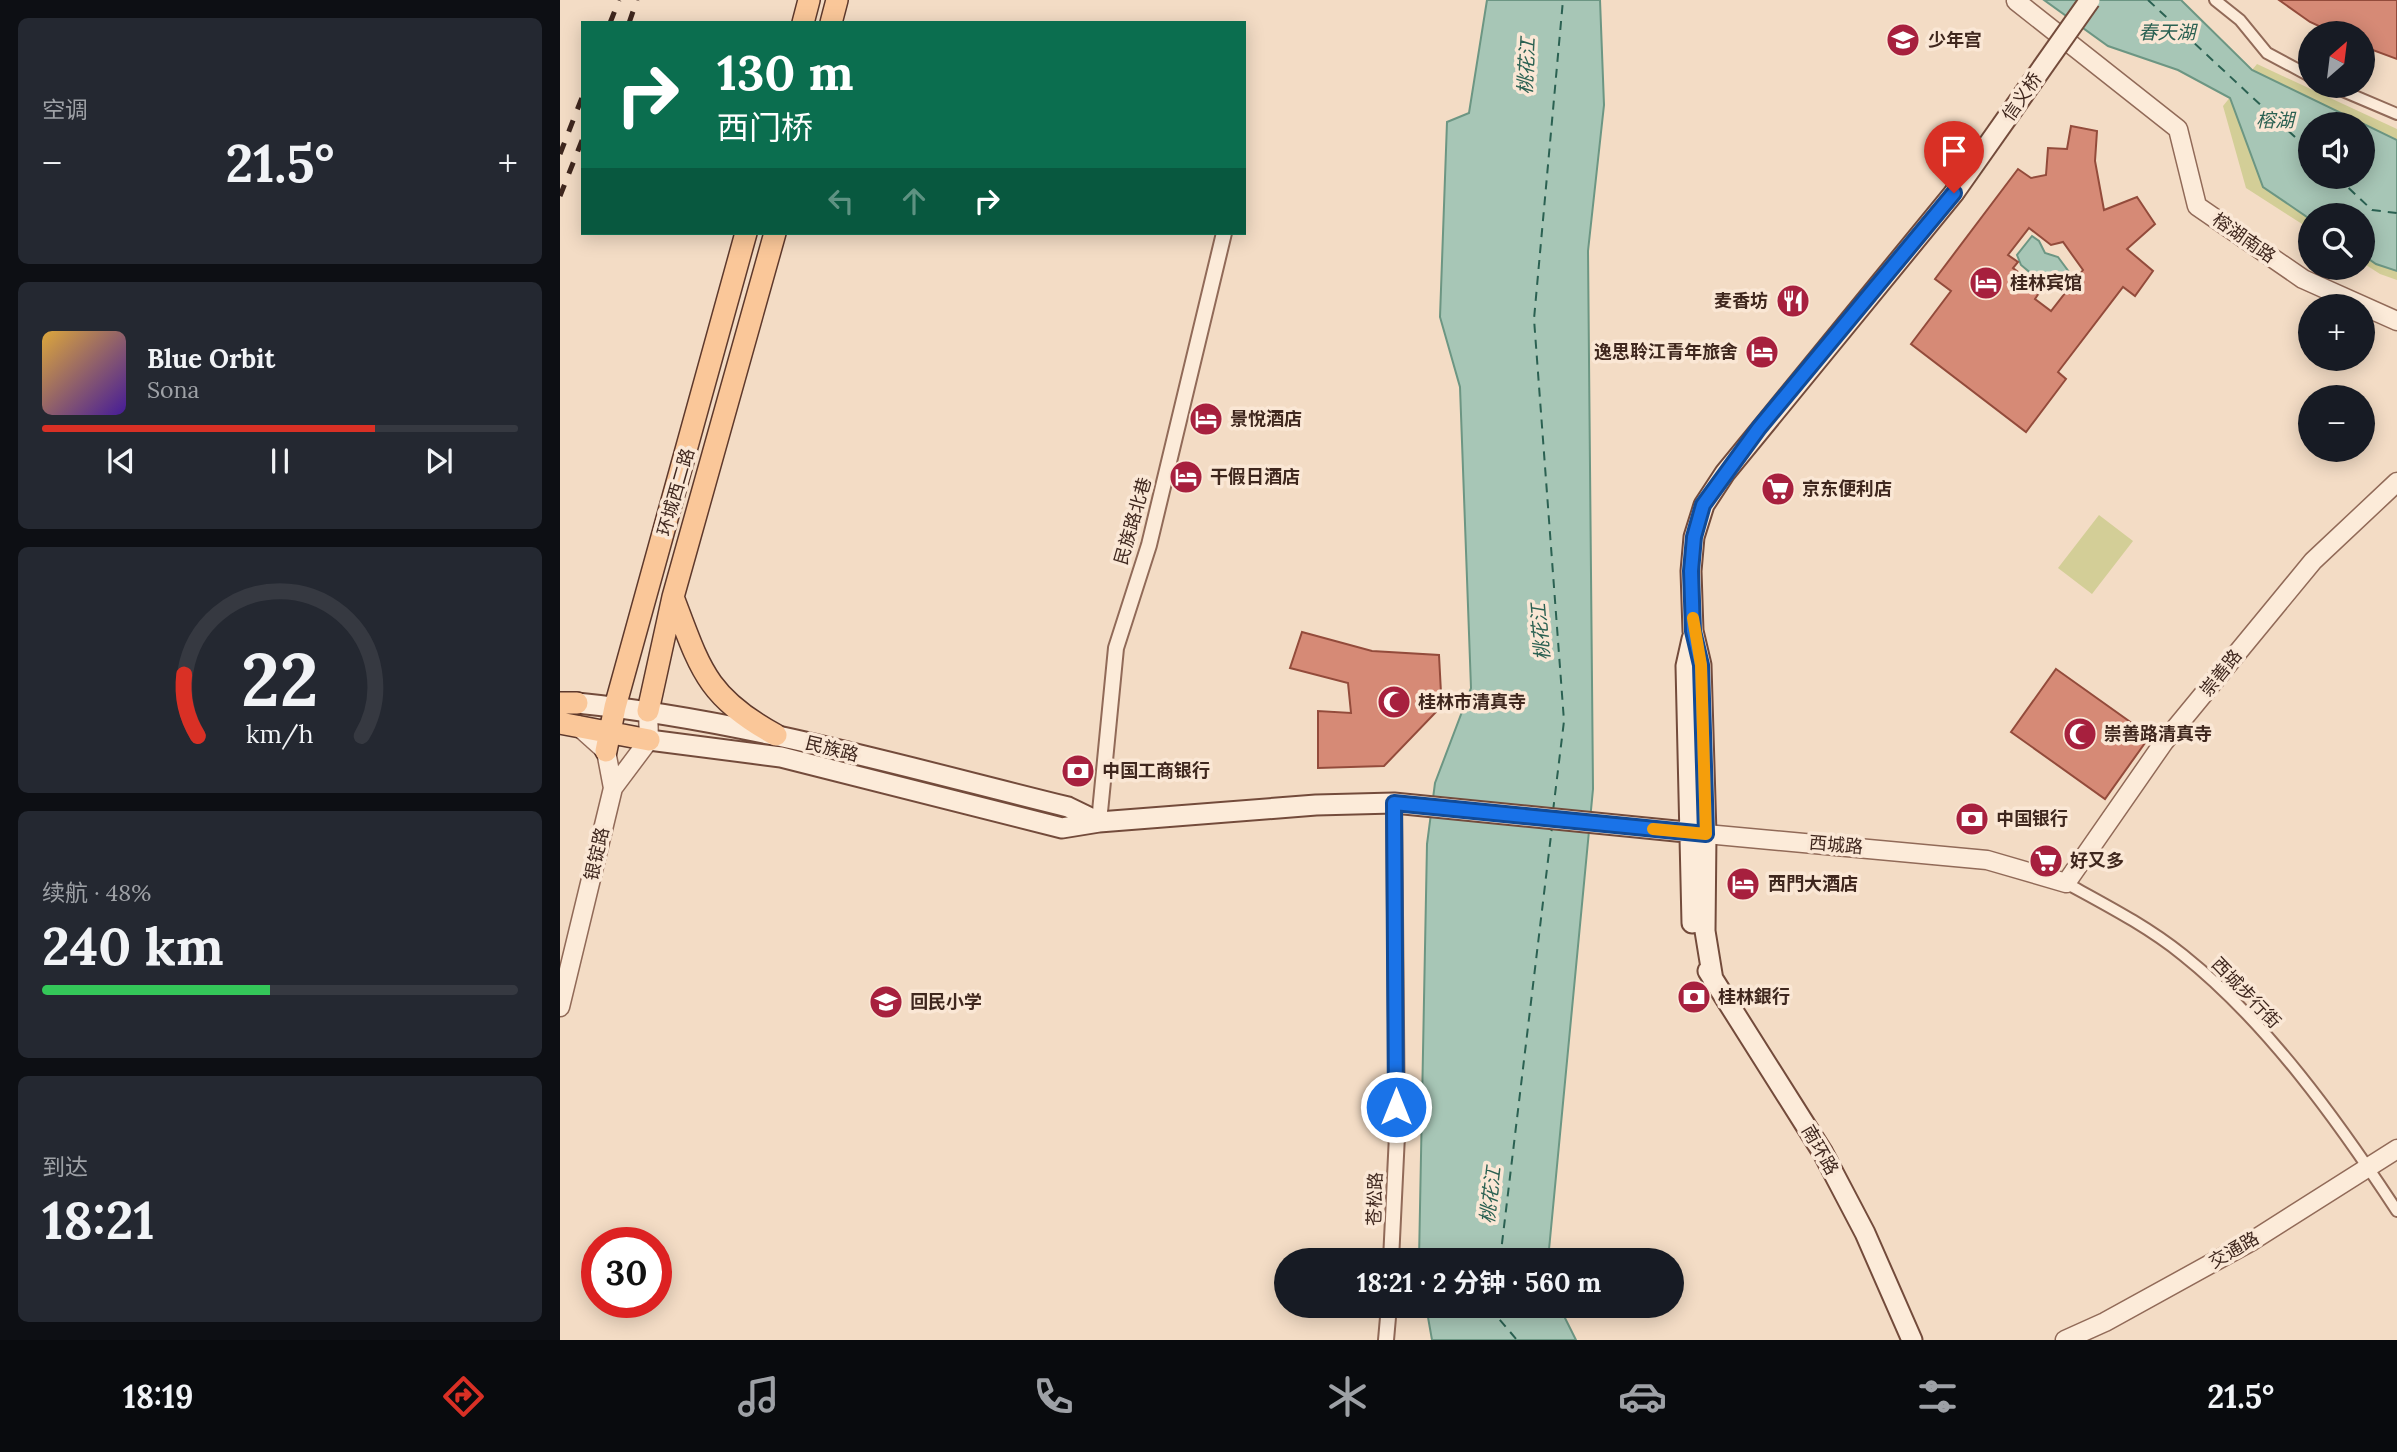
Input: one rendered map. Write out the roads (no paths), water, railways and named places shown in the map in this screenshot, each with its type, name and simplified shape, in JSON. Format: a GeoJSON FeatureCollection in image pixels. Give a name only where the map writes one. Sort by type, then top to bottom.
{"type":"FeatureCollection","features":[{"type":"Feature","properties":{"kind":"main road"},"geometry":{"type":"LineString","coordinates":[[804,21],[809,0]]}},
{"type":"Feature","properties":{"kind":"main road"},"geometry":{"type":"LineString","coordinates":[[832,21],[837,0]]}},
{"type":"Feature","properties":{"kind":"main road","name":"信义桥"},"geometry":{"type":"LineString","coordinates":[[1693,631],[1694,537],[1703,505],[1759,428],[1954,193],[2090,0]]}},
{"type":"Feature","properties":{"kind":"main road","name":"环城西二路"},"geometry":{"type":"LineString","coordinates":[[608,741],[615,707],[745,235]]}},
{"type":"Feature","properties":{"kind":"main road","name":"环城西二路"},"geometry":{"type":"LineString","coordinates":[[648,711],[673,597],[774,235]]}},
{"type":"Feature","properties":{"kind":"main road"},"geometry":{"type":"LineString","coordinates":[[673,597],[699,666],[716,693],[732,708],[776,735]]}},
{"type":"Feature","properties":{"kind":"main road","name":"南环路"},"geometry":{"type":"LineString","coordinates":[[1693,631],[1686,666],[1705,920],[1713,980],[1823,1153],[1866,1233],[1909,1337]]}},
{"type":"Feature","properties":{"kind":"main road","name":"民族路"},"geometry":{"type":"LineString","coordinates":[[568,713],[615,707],[776,735],[1068,807],[1099,822]]}},
{"type":"Feature","properties":{"kind":"main road","name":"民族路"},"geometry":{"type":"LineString","coordinates":[[568,713],[608,741],[649,740],[781,757],[1062,828],[1099,822],[1316,805],[1394,803],[1603,825]]}},
{"type":"Feature","properties":{"kind":"main road","name":"西城路"},"geometry":{"type":"LineString","coordinates":[[1603,825],[1698,833]]}},
{"type":"Feature","properties":{"kind":"street"},"geometry":{"type":"LineString","coordinates":[[2215,0],[2240,20],[2267,53],[2298,70]]}},
{"type":"Feature","properties":{"kind":"street","name":"榕湖南路"},"geometry":{"type":"LineString","coordinates":[[2016,1],[2178,129],[2197,206],[2303,279],[2397,321]]}},
{"type":"Feature","properties":{"kind":"street"},"geometry":{"type":"LineString","coordinates":[[2359,98],[2397,114]]}},
{"type":"Feature","properties":{"kind":"street","name":"民族路北巷"},"geometry":{"type":"LineString","coordinates":[[1099,822],[1116,648],[1149,545],[1224,235]]}},
{"type":"Feature","properties":{"kind":"street","name":"崇善路"},"geometry":{"type":"LineString","coordinates":[[2066,883],[2164,742],[2313,561],[2397,482]]}},
{"type":"Feature","properties":{"kind":"street"},"geometry":{"type":"LineString","coordinates":[[648,711],[649,740]]}},
{"type":"Feature","properties":{"kind":"street","name":"银锭路"},"geometry":{"type":"LineString","coordinates":[[560,1007],[613,788],[649,740]]}},
{"type":"Feature","properties":{"kind":"street"},"geometry":{"type":"LineString","coordinates":[[608,741],[613,788]]}},
{"type":"Feature","properties":{"kind":"street","name":"苍松路"},"geometry":{"type":"LineString","coordinates":[[1392,1248],[1397,1135],[1394,803]]}},
{"type":"Feature","properties":{"kind":"street","name":"西城路"},"geometry":{"type":"LineString","coordinates":[[1698,833],[1987,860],[2066,883]]}},
{"type":"Feature","properties":{"kind":"street","name":"西城步行街"},"geometry":{"type":"LineString","coordinates":[[2066,883],[2130,918],[2183,955],[2227,996],[2308,1086],[2367,1166]]}},
{"type":"Feature","properties":{"kind":"street","name":"交通路"},"geometry":{"type":"LineString","coordinates":[[2065,1340],[2105,1322],[2252,1241],[2397,1149]]}},
{"type":"Feature","properties":{"kind":"street"},"geometry":{"type":"LineString","coordinates":[[2367,1166],[2397,1211]]}},
{"type":"Feature","properties":{"kind":"street"},"geometry":{"type":"LineString","coordinates":[[1386,1340],[1388,1318]]}},
{"type":"Feature","properties":{"kind":"water","name":"桃花江"},"geometry":{"type":"Polygon","coordinates":[[[1487,0],[1600,0],[1604,105],[1588,251],[1593,789],[1549,1248],[1419,1248],[1427,844],[1435,783],[1471,688],[1460,387],[1440,317],[1447,122],[1469,113],[1487,0]]]}},
{"type":"Feature","properties":{"kind":"water"},"geometry":{"type":"Polygon","coordinates":[[[2044,0],[2181,0],[2252,70],[2298,92],[2298,98],[2310,98],[2339,112],[2298,112],[2298,189],[2375,189],[2375,129],[2397,140],[2397,271],[2375,263],[2375,203],[2298,203],[2298,211],[2263,187],[2230,98],[2178,70],[2108,46],[2044,0]]]}},
{"type":"Feature","properties":{"kind":"water"},"geometry":{"type":"Polygon","coordinates":[[[2032,236],[2039,241],[2045,253],[2058,257],[2069,272],[2052,291],[2021,265],[2017,255],[2032,236]]]}},
{"type":"Feature","properties":{"kind":"water"},"geometry":{"type":"Polygon","coordinates":[[[1428,1318],[1565,1318],[1576,1340],[1432,1340],[1428,1318]]]}},
{"type":"Feature","properties":{"kind":"railway"},"geometry":{"type":"LineString","coordinates":[[611,21],[619,0]]}},
{"type":"Feature","properties":{"kind":"railway"},"geometry":{"type":"LineString","coordinates":[[630,21],[637,0]]}},
{"type":"Feature","properties":{"kind":"railway"},"geometry":{"type":"LineString","coordinates":[[560,154],[581,100]]}},
{"type":"Feature","properties":{"kind":"railway"},"geometry":{"type":"LineString","coordinates":[[560,196],[581,143]]}},
{"type":"Feature","properties":{"kind":"place","name":"少年宫"},"geometry":{"type":"Point","coordinates":[1903,40]}},
{"type":"Feature","properties":{"kind":"place","name":"桂林宾馆"},"geometry":{"type":"Point","coordinates":[1986,283]}},
{"type":"Feature","properties":{"kind":"place","name":"麦香坊"},"geometry":{"type":"Point","coordinates":[1793,301]}},
{"type":"Feature","properties":{"kind":"place","name":"逸思聆江青年旅舍"},"geometry":{"type":"Point","coordinates":[1762,352]}},
{"type":"Feature","properties":{"kind":"place","name":"景悅酒店"},"geometry":{"type":"Point","coordinates":[1206,419]}},
{"type":"Feature","properties":{"kind":"place","name":"干假日酒店"},"geometry":{"type":"Point","coordinates":[1186,477]}},
{"type":"Feature","properties":{"kind":"place","name":"京东便利店"},"geometry":{"type":"Point","coordinates":[1778,489]}},
{"type":"Feature","properties":{"kind":"place","name":"桂林市清真寺"},"geometry":{"type":"Point","coordinates":[1394,702]}},
{"type":"Feature","properties":{"kind":"place","name":"崇善路清真寺"},"geometry":{"type":"Point","coordinates":[2080,734]}},
{"type":"Feature","properties":{"kind":"place","name":"中国工商银行"},"geometry":{"type":"Point","coordinates":[1078,771]}},
{"type":"Feature","properties":{"kind":"place","name":"中国银行"},"geometry":{"type":"Point","coordinates":[1972,819]}},
{"type":"Feature","properties":{"kind":"place","name":"好又多"},"geometry":{"type":"Point","coordinates":[2046,861]}},
{"type":"Feature","properties":{"kind":"place","name":"西門大酒店"},"geometry":{"type":"Point","coordinates":[1743,884]}},
{"type":"Feature","properties":{"kind":"place","name":"桂林銀行"},"geometry":{"type":"Point","coordinates":[1694,997]}},
{"type":"Feature","properties":{"kind":"place","name":"回民小学"},"geometry":{"type":"Point","coordinates":[886,1002]}},
{"type":"Feature","properties":{"kind":"water label","name":"春天湖"},"geometry":{"type":"Point","coordinates":[2167,32]}},
{"type":"Feature","properties":{"kind":"water label","name":"榕湖"},"geometry":{"type":"Point","coordinates":[2275,120]}}]}
